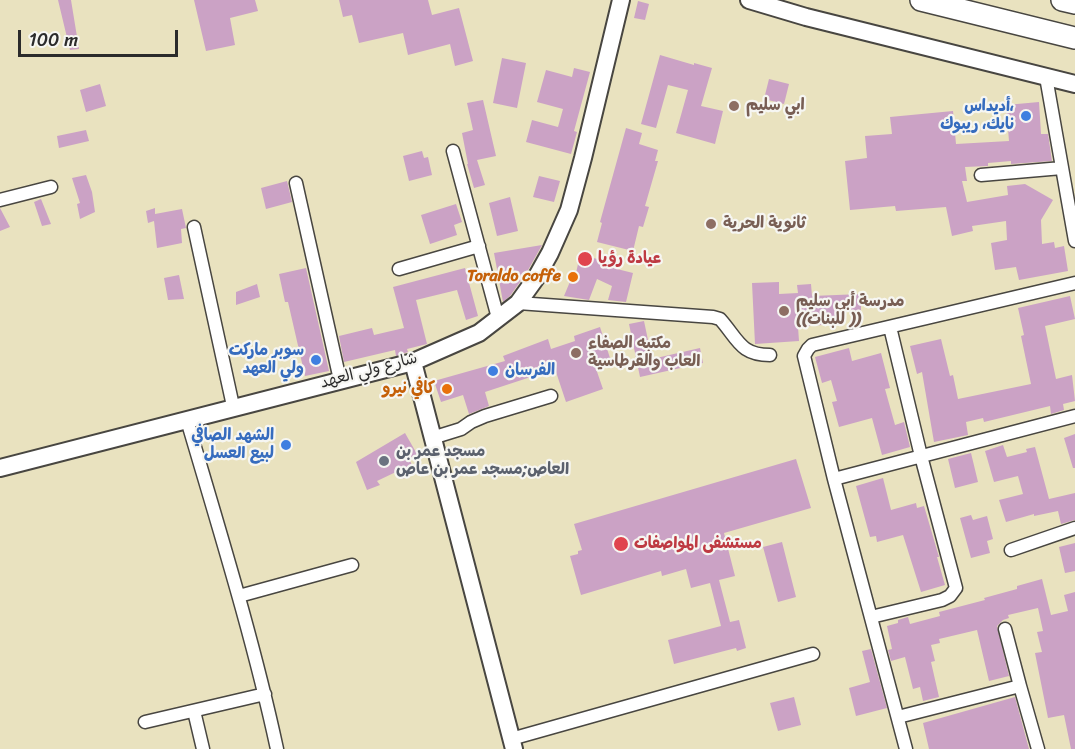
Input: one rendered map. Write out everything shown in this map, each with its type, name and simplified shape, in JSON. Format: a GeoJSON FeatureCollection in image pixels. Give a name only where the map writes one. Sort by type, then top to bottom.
{"type":"FeatureCollection","features":[{"type":"Feature","properties":{"kind":"highway"},"geometry":{"type":"LineString","coordinates":[[921,0],[1075,38]]}},
{"type":"Feature","properties":{"kind":"highway"},"geometry":{"type":"LineString","coordinates":[[1062,0],[1075,3]]}},
{"type":"Feature","properties":{"kind":"main road","name":"شارع ولي العهد"},"geometry":{"type":"LineString","coordinates":[[0,468],[233,406],[412,362],[478,333],[518,303],[546,262],[568,210],[583,158],[621,0]]}},
{"type":"Feature","properties":{"kind":"main road"},"geometry":{"type":"LineString","coordinates":[[749,0],[806,17],[1075,84]]}},
{"type":"Feature","properties":{"kind":"main road"},"geometry":{"type":"LineString","coordinates":[[412,362],[513,744]]}},
{"type":"Feature","properties":{"kind":"street"},"geometry":{"type":"LineString","coordinates":[[1046,77],[1075,241]]}},
{"type":"Feature","properties":{"kind":"street"},"geometry":{"type":"LineString","coordinates":[[453,151],[498,318]]}},
{"type":"Feature","properties":{"kind":"street"},"geometry":{"type":"LineString","coordinates":[[981,175],[1062,168]]}},
{"type":"Feature","properties":{"kind":"street"},"geometry":{"type":"LineString","coordinates":[[296,183],[340,380]]}},
{"type":"Feature","properties":{"kind":"street"},"geometry":{"type":"LineString","coordinates":[[0,201],[51,188]]}},
{"type":"Feature","properties":{"kind":"street"},"geometry":{"type":"LineString","coordinates":[[194,227],[233,406]]}},
{"type":"Feature","properties":{"kind":"street"},"geometry":{"type":"LineString","coordinates":[[399,269],[479,246]]}},
{"type":"Feature","properties":{"kind":"street"},"geometry":{"type":"LineString","coordinates":[[906,749],[834,479],[804,356],[812,345],[1075,283]]}},
{"type":"Feature","properties":{"kind":"street"},"geometry":{"type":"LineString","coordinates":[[518,303],[713,317],[720,319],[747,351],[759,355],[770,354]]}},
{"type":"Feature","properties":{"kind":"street"},"geometry":{"type":"LineString","coordinates":[[872,617],[942,600],[950,596],[956,588],[890,327]]}},
{"type":"Feature","properties":{"kind":"street"},"geometry":{"type":"LineString","coordinates":[[432,438],[461,429],[485,416],[551,396]]}},
{"type":"Feature","properties":{"kind":"street"},"geometry":{"type":"LineString","coordinates":[[834,479],[1075,416]]}},
{"type":"Feature","properties":{"kind":"street"},"geometry":{"type":"LineString","coordinates":[[187,420],[239,596],[277,749]]}},
{"type":"Feature","properties":{"kind":"street"},"geometry":{"type":"LineString","coordinates":[[1011,550],[1075,528]]}},
{"type":"Feature","properties":{"kind":"street"},"geometry":{"type":"LineString","coordinates":[[239,596],[352,565]]}},
{"type":"Feature","properties":{"kind":"street"},"geometry":{"type":"LineString","coordinates":[[1005,629],[1038,749]]}},
{"type":"Feature","properties":{"kind":"street"},"geometry":{"type":"LineString","coordinates":[[513,744],[813,654]]}},
{"type":"Feature","properties":{"kind":"street"},"geometry":{"type":"LineString","coordinates":[[898,717],[1020,686]]}},
{"type":"Feature","properties":{"kind":"street"},"geometry":{"type":"LineString","coordinates":[[145,722],[265,694]]}},
{"type":"Feature","properties":{"kind":"street"},"geometry":{"type":"LineString","coordinates":[[194,711],[203,749]]}},
{"type":"Feature","properties":{"kind":"building"},"geometry":{"type":"Polygon","coordinates":[[[58,0],[71,0],[79,49],[70,50],[58,0]]]}},
{"type":"Feature","properties":{"kind":"building"},"geometry":{"type":"Polygon","coordinates":[[[194,0],[255,0],[258,11],[230,18],[235,45],[206,51],[194,0]]]}},
{"type":"Feature","properties":{"kind":"building"},"geometry":{"type":"Polygon","coordinates":[[[339,0],[428,0],[432,15],[459,8],[473,61],[455,66],[450,44],[408,55],[403,33],[359,43],[352,15],[343,17],[339,0]]]}},
{"type":"Feature","properties":{"kind":"building"},"geometry":{"type":"Polygon","coordinates":[[[638,1],[649,4],[645,20],[634,18],[638,1]]]}},
{"type":"Feature","properties":{"kind":"building"},"geometry":{"type":"Polygon","coordinates":[[[660,55],[712,68],[701,106],[723,111],[715,144],[676,133],[688,90],[668,85],[656,128],[641,124],[660,55]]]}},
{"type":"Feature","properties":{"kind":"building"},"geometry":{"type":"Polygon","coordinates":[[[502,58],[526,63],[517,108],[493,103],[502,58]]]}},
{"type":"Feature","properties":{"kind":"building"},"geometry":{"type":"Polygon","coordinates":[[[574,68],[590,72],[574,131],[577,132],[571,154],[526,142],[532,120],[558,127],[563,109],[537,102],[546,70],[572,77],[574,68]]]}},
{"type":"Feature","properties":{"kind":"building"},"geometry":{"type":"Polygon","coordinates":[[[769,79],[789,84],[784,104],[764,99],[769,79]]]}},
{"type":"Feature","properties":{"kind":"building"},"geometry":{"type":"Polygon","coordinates":[[[100,84],[106,106],[86,112],[80,90],[100,84]]]}},
{"type":"Feature","properties":{"kind":"building"},"geometry":{"type":"Polygon","coordinates":[[[483,100],[496,156],[477,160],[485,185],[474,188],[462,133],[473,130],[467,103],[483,100]]]}},
{"type":"Feature","properties":{"kind":"building"},"geometry":{"type":"Polygon","coordinates":[[[1039,102],[1041,134],[1048,134],[1052,161],[1011,164],[1011,161],[988,163],[988,166],[965,167],[967,181],[962,181],[967,202],[1008,195],[1007,186],[1025,184],[1053,200],[1041,220],[1042,244],[1054,242],[1055,248],[1064,246],[1068,271],[1019,280],[1016,267],[995,270],[991,243],[1007,240],[1006,221],[972,226],[973,231],[952,236],[946,207],[896,211],[895,206],[850,210],[845,161],[867,158],[865,136],[892,134],[890,117],[953,111],[956,144],[1009,141],[1006,105],[1039,102]]]}},
{"type":"Feature","properties":{"kind":"building"},"geometry":{"type":"Polygon","coordinates":[[[626,128],[642,133],[639,144],[658,150],[655,161],[658,161],[645,206],[649,207],[643,227],[639,226],[633,251],[597,242],[602,223],[600,222],[626,128]]]}},
{"type":"Feature","properties":{"kind":"building"},"geometry":{"type":"Polygon","coordinates":[[[86,130],[89,141],[59,148],[57,136],[86,130]]]}},
{"type":"Feature","properties":{"kind":"building"},"geometry":{"type":"Polygon","coordinates":[[[422,151],[424,158],[428,157],[432,175],[409,181],[403,156],[422,151]]]}},
{"type":"Feature","properties":{"kind":"building"},"geometry":{"type":"Polygon","coordinates":[[[86,175],[92,192],[95,212],[80,219],[77,204],[80,203],[72,178],[86,175]]]}},
{"type":"Feature","properties":{"kind":"building"},"geometry":{"type":"Polygon","coordinates":[[[539,176],[560,181],[554,202],[533,197],[539,176]]]}},
{"type":"Feature","properties":{"kind":"building"},"geometry":{"type":"Polygon","coordinates":[[[287,181],[292,202],[266,209],[261,188],[287,181]]]}},
{"type":"Feature","properties":{"kind":"building"},"geometry":{"type":"Polygon","coordinates":[[[510,197],[518,231],[497,236],[489,203],[510,197]]]}},
{"type":"Feature","properties":{"kind":"building"},"geometry":{"type":"Polygon","coordinates":[[[41,199],[51,224],[42,226],[34,202],[41,199]]]}},
{"type":"Feature","properties":{"kind":"building"},"geometry":{"type":"Polygon","coordinates":[[[456,204],[462,222],[454,225],[457,235],[430,244],[421,215],[456,204]]]}},
{"type":"Feature","properties":{"kind":"building"},"geometry":{"type":"Polygon","coordinates":[[[0,208],[10,227],[0,231],[0,208]]]}},
{"type":"Feature","properties":{"kind":"building"},"geometry":{"type":"Polygon","coordinates":[[[155,208],[155,214],[182,209],[186,228],[181,229],[182,243],[157,248],[154,221],[148,223],[146,211],[155,208]]]}},
{"type":"Feature","properties":{"kind":"building"},"geometry":{"type":"Polygon","coordinates":[[[542,245],[527,272],[503,302],[494,253],[542,245]]]}},
{"type":"Feature","properties":{"kind":"building"},"geometry":{"type":"Polygon","coordinates":[[[580,255],[615,263],[613,268],[633,273],[626,302],[608,300],[612,286],[597,279],[589,300],[564,296],[574,272],[576,273],[580,255]]]}},
{"type":"Feature","properties":{"kind":"building"},"geometry":{"type":"Polygon","coordinates":[[[306,268],[329,371],[305,376],[288,302],[285,302],[279,274],[306,268]]]}},
{"type":"Feature","properties":{"kind":"building"},"geometry":{"type":"Polygon","coordinates":[[[465,268],[478,316],[466,320],[457,290],[416,300],[427,344],[407,349],[408,352],[396,356],[395,350],[344,362],[339,336],[372,328],[374,335],[404,328],[393,287],[465,268]]]}},
{"type":"Feature","properties":{"kind":"building"},"geometry":{"type":"Polygon","coordinates":[[[179,275],[184,299],[168,300],[164,278],[179,275]]]}},
{"type":"Feature","properties":{"kind":"building","name":"مدرسة أبي سليم ((للبنات ))"},"geometry":{"type":"Polygon","coordinates":[[[779,282],[779,294],[798,293],[797,285],[811,284],[812,296],[861,294],[861,311],[844,312],[845,323],[798,327],[799,341],[755,344],[752,283],[779,282]]]}},
{"type":"Feature","properties":{"kind":"building"},"geometry":{"type":"Polygon","coordinates":[[[257,284],[260,297],[236,305],[236,292],[257,284]]]}},
{"type":"Feature","properties":{"kind":"building"},"geometry":{"type":"Polygon","coordinates":[[[1070,296],[1075,319],[1045,326],[1056,379],[1072,375],[1075,401],[1063,404],[1064,410],[1051,414],[1050,406],[984,422],[983,418],[966,422],[968,435],[934,442],[922,372],[917,374],[910,346],[941,339],[958,399],[1031,384],[1018,308],[1070,296]]]}},
{"type":"Feature","properties":{"kind":"building"},"geometry":{"type":"Polygon","coordinates":[[[644,321],[652,359],[700,348],[703,363],[640,377],[629,324],[644,321]]]}},
{"type":"Feature","properties":{"kind":"building"},"geometry":{"type":"Polygon","coordinates":[[[600,327],[610,358],[594,363],[603,389],[566,402],[555,369],[485,392],[489,406],[469,414],[463,395],[441,402],[434,381],[505,361],[503,356],[548,339],[551,349],[575,341],[574,336],[600,327]]]}},
{"type":"Feature","properties":{"kind":"building"},"geometry":{"type":"Polygon","coordinates":[[[849,348],[852,361],[881,353],[890,388],[885,389],[895,425],[904,422],[910,447],[882,455],[872,418],[839,427],[832,402],[837,401],[831,380],[822,383],[815,357],[849,348]]]}},
{"type":"Feature","properties":{"kind":"building","name":"مسجد عمر بن العاص;مسجد عمر بن عاص"},"geometry":{"type":"Polygon","coordinates":[[[405,433],[417,454],[409,459],[415,471],[403,479],[398,471],[377,481],[380,485],[367,490],[356,462],[405,433]]]}},
{"type":"Feature","properties":{"kind":"building"},"geometry":{"type":"Polygon","coordinates":[[[1075,434],[1075,468],[1073,468],[1064,438],[1075,434]]]}},
{"type":"Feature","properties":{"kind":"building"},"geometry":{"type":"Polygon","coordinates":[[[1003,445],[1007,457],[1027,452],[1026,449],[1035,447],[1049,499],[1075,493],[1075,520],[1061,524],[1058,511],[1034,516],[1034,514],[1006,522],[999,500],[1023,494],[1018,476],[994,482],[985,451],[1003,445]]]}},
{"type":"Feature","properties":{"kind":"building"},"geometry":{"type":"Polygon","coordinates":[[[971,453],[978,482],[955,488],[948,459],[971,453]]]}},
{"type":"Feature","properties":{"kind":"building"},"geometry":{"type":"Polygon","coordinates":[[[796,459],[811,508],[724,533],[735,576],[719,580],[730,622],[739,620],[746,648],[737,651],[736,648],[674,664],[668,640],[721,626],[710,583],[691,588],[686,569],[662,576],[661,571],[581,595],[570,556],[582,550],[574,524],[796,459]]]}},
{"type":"Feature","properties":{"kind":"building"},"geometry":{"type":"Polygon","coordinates":[[[883,478],[891,510],[916,503],[917,508],[924,506],[945,585],[921,592],[903,535],[877,542],[876,536],[870,537],[856,486],[883,478]]]}},
{"type":"Feature","properties":{"kind":"building"},"geometry":{"type":"Polygon","coordinates":[[[971,515],[973,520],[987,516],[993,539],[987,541],[990,553],[971,558],[960,518],[971,515]]]}},
{"type":"Feature","properties":{"kind":"building"},"geometry":{"type":"Polygon","coordinates":[[[782,542],[796,597],[778,602],[763,547],[782,542]]]}},
{"type":"Feature","properties":{"kind":"building"},"geometry":{"type":"Polygon","coordinates":[[[1075,543],[1075,571],[1065,573],[1059,547],[1075,543]]]}},
{"type":"Feature","properties":{"kind":"building"},"geometry":{"type":"Polygon","coordinates":[[[1042,579],[1051,615],[1068,611],[1064,595],[1075,592],[1075,749],[1071,749],[1064,715],[1048,718],[1035,653],[1042,652],[1037,632],[1043,631],[1038,608],[1008,615],[1009,618],[997,626],[1009,676],[989,681],[977,630],[939,639],[940,643],[931,645],[935,661],[931,662],[939,697],[923,701],[920,687],[913,689],[905,657],[891,661],[888,650],[892,649],[887,626],[898,623],[898,620],[908,617],[910,624],[940,616],[939,612],[985,600],[984,598],[1042,579]]]}},
{"type":"Feature","properties":{"kind":"building"},"geometry":{"type":"Polygon","coordinates":[[[871,649],[887,708],[856,716],[849,688],[870,682],[862,651],[871,649]]]}},
{"type":"Feature","properties":{"kind":"building"},"geometry":{"type":"Polygon","coordinates":[[[794,697],[801,725],[778,731],[770,703],[794,697]]]}},
{"type":"Feature","properties":{"kind":"building"},"geometry":{"type":"Polygon","coordinates":[[[1015,697],[1029,749],[929,749],[923,723],[1015,697]]]}},
{"type":"Feature","properties":{"kind":"place","name":"ابي سليم"},"geometry":{"type":"Point","coordinates":[734,106]}},
{"type":"Feature","properties":{"kind":"place","name":"أديداس، نايك، ريبوك"},"geometry":{"type":"Point","coordinates":[1026,116]}},
{"type":"Feature","properties":{"kind":"place","name":"ثانوية الحرية"},"geometry":{"type":"Point","coordinates":[711,224]}},
{"type":"Feature","properties":{"kind":"place","name":"عيادة رؤيا"},"geometry":{"type":"Point","coordinates":[585,259]}},
{"type":"Feature","properties":{"kind":"place","name":"Toraldo coffe"},"geometry":{"type":"Point","coordinates":[573,277]}},
{"type":"Feature","properties":{"kind":"place","name":"مدرسة أبي سليم ((للبنات ))"},"geometry":{"type":"Point","coordinates":[784,311]}},
{"type":"Feature","properties":{"kind":"place","name":"مكتبه الصفاء العاب والقرطاسية"},"geometry":{"type":"Point","coordinates":[576,353]}},
{"type":"Feature","properties":{"kind":"place","name":"سوبر ماركت ولي العهد"},"geometry":{"type":"Point","coordinates":[316,360]}},
{"type":"Feature","properties":{"kind":"place","name":"الفرسان"},"geometry":{"type":"Point","coordinates":[493,371]}},
{"type":"Feature","properties":{"kind":"place","name":"كافي نيرو"},"geometry":{"type":"Point","coordinates":[447,389]}},
{"type":"Feature","properties":{"kind":"place","name":"الشهد الصافي لبيع العسل"},"geometry":{"type":"Point","coordinates":[286,445]}},
{"type":"Feature","properties":{"kind":"place","name":"مسجد عمر بن العاص;مسجد عمر بن عاص"},"geometry":{"type":"Point","coordinates":[384,461]}},
{"type":"Feature","properties":{"kind":"place","name":"مستشفى المواصفات"},"geometry":{"type":"Point","coordinates":[621,544]}}]}
